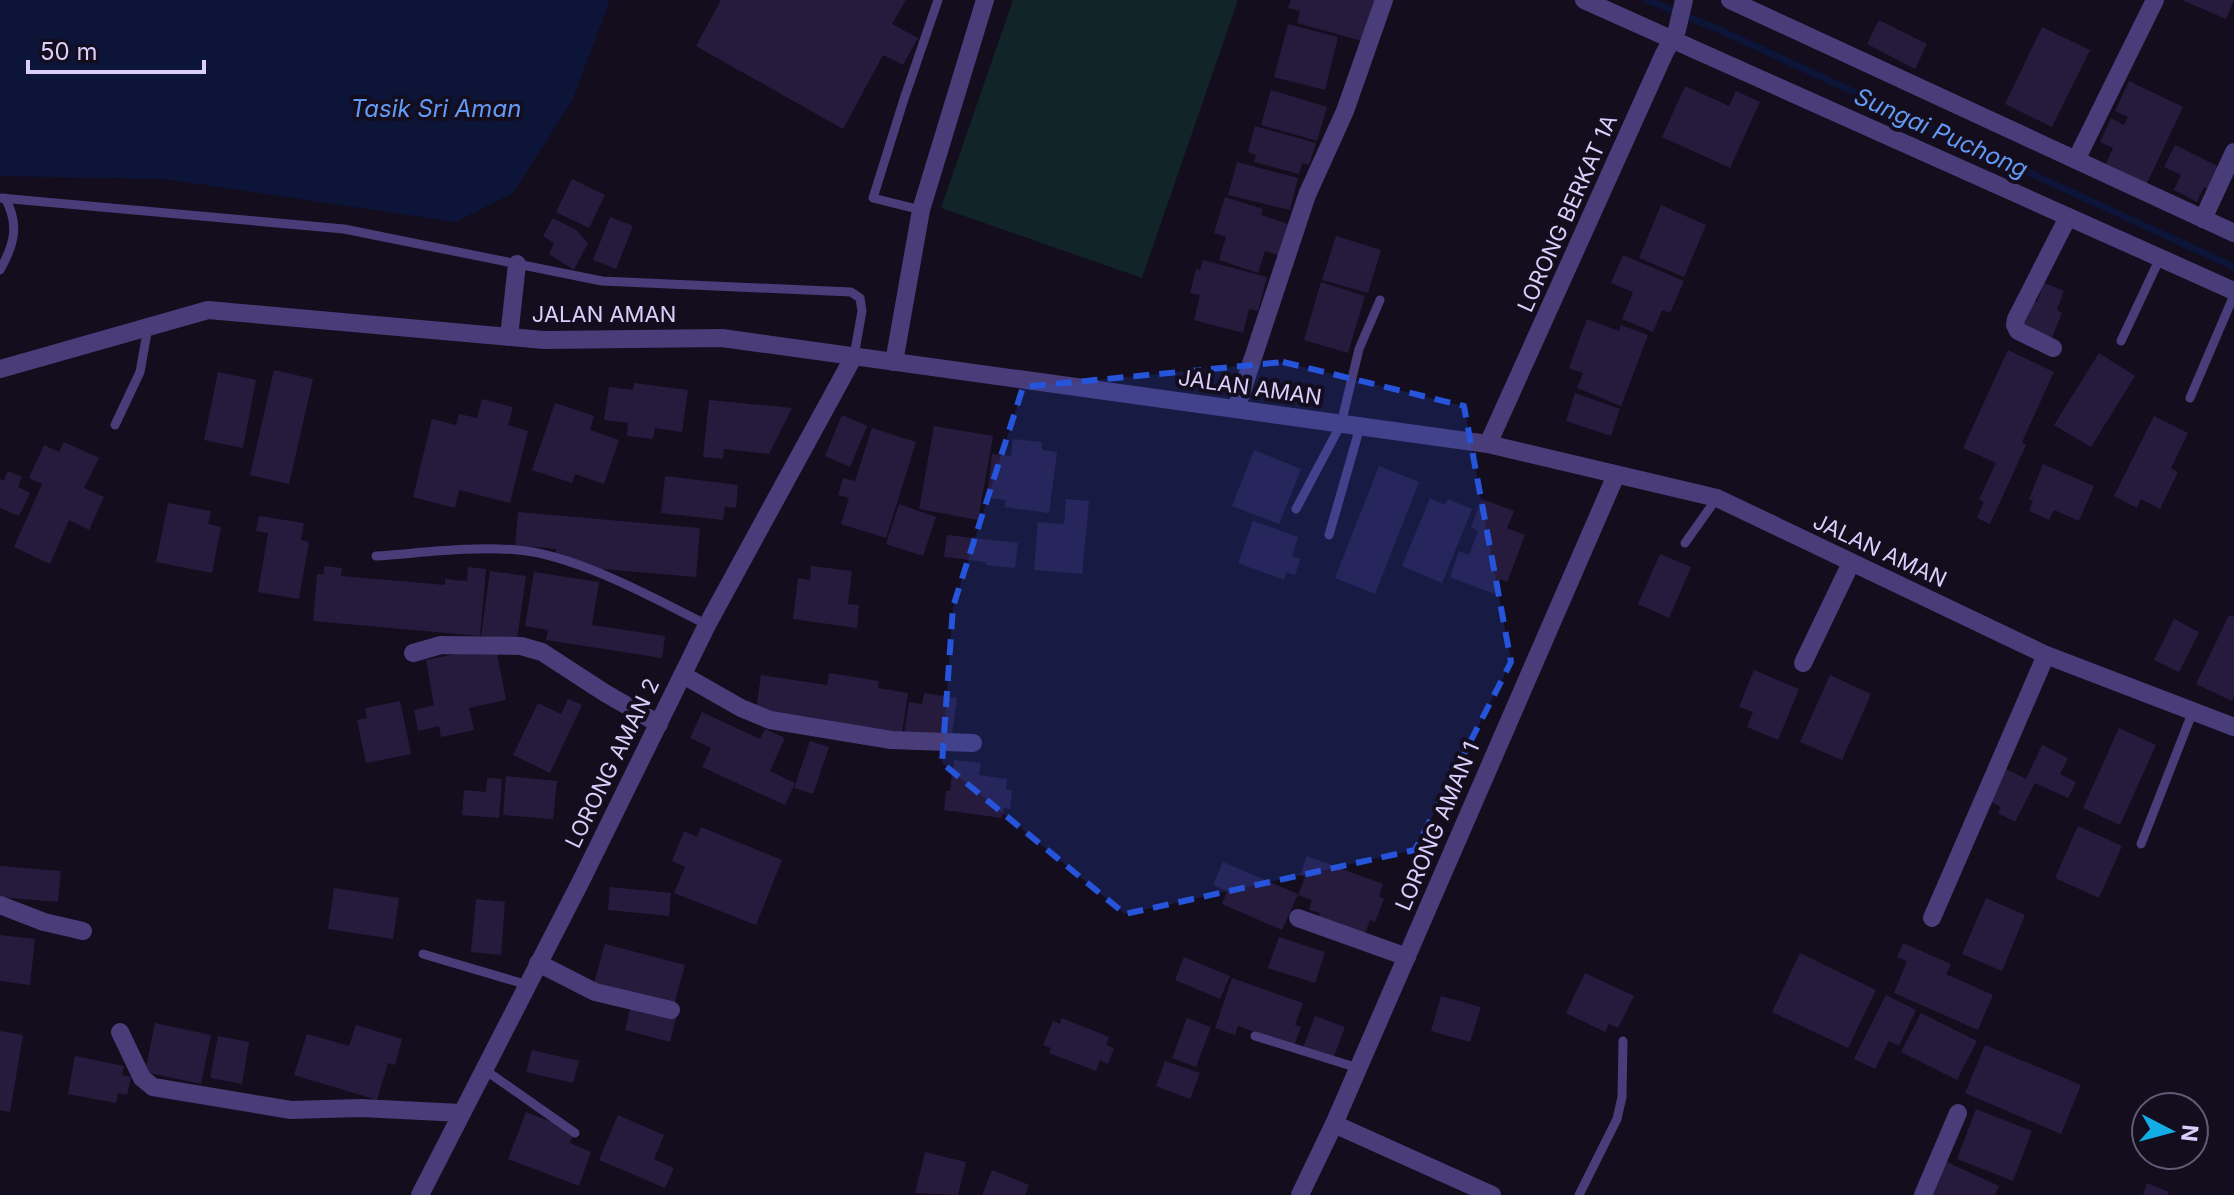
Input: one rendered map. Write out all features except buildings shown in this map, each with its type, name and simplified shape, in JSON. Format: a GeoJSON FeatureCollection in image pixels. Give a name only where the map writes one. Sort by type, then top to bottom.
{"type":"FeatureCollection","features":[{"type":"Feature","properties":{"kind":"street"},"geometry":{"type":"LineString","coordinates":[[894,362],[921,210],[985,0]]}},
{"type":"Feature","properties":{"kind":"street"},"geometry":{"type":"LineString","coordinates":[[1236,409],[1307,195],[1345,111],[1384,0]]}},
{"type":"Feature","properties":{"kind":"street"},"geometry":{"type":"LineString","coordinates":[[1584,0],[1674,35],[2234,293]]}},
{"type":"Feature","properties":{"kind":"street","name":"LORONG BERKAT 1A"},"geometry":{"type":"LineString","coordinates":[[1488,444],[1674,35],[1684,0]]}},
{"type":"Feature","properties":{"kind":"street"},"geometry":{"type":"LineString","coordinates":[[1730,0],[2234,233]]}},
{"type":"Feature","properties":{"kind":"street"},"geometry":{"type":"LineString","coordinates":[[2076,160],[2155,0]]}},
{"type":"Feature","properties":{"kind":"street"},"geometry":{"type":"LineString","coordinates":[[2203,219],[2234,152]]}},
{"type":"Feature","properties":{"kind":"street"},"geometry":{"type":"LineString","coordinates":[[2053,348],[2018,331],[2015,325],[2068,217]]}},
{"type":"Feature","properties":{"kind":"street"},"geometry":{"type":"LineString","coordinates":[[509,337],[517,264]]}},
{"type":"Feature","properties":{"kind":"street","name":"JALAN AMAN"},"geometry":{"type":"LineString","coordinates":[[148,327],[208,310],[544,340],[722,338],[1488,444],[1717,498],[2046,655],[2234,727]]}},
{"type":"Feature","properties":{"kind":"street"},"geometry":{"type":"LineString","coordinates":[[0,369],[148,327]]}},
{"type":"Feature","properties":{"kind":"street","name":"LORONG AMAN 2"},"geometry":{"type":"LineString","coordinates":[[420,1195],[581,881],[707,625],[854,356]]}},
{"type":"Feature","properties":{"kind":"street","name":"LORONG AMAN 1"},"geometry":{"type":"LineString","coordinates":[[1300,1195],[1334,1124],[1616,475]]}},
{"type":"Feature","properties":{"kind":"street"},"geometry":{"type":"LineString","coordinates":[[1803,663],[1851,563]]}},
{"type":"Feature","properties":{"kind":"street"},"geometry":{"type":"LineString","coordinates":[[413,653],[441,645],[521,646],[542,652],[659,724]]}},
{"type":"Feature","properties":{"kind":"street"},"geometry":{"type":"LineString","coordinates":[[1932,918],[2046,655]]}},
{"type":"Feature","properties":{"kind":"street"},"geometry":{"type":"LineString","coordinates":[[683,675],[741,708],[770,720],[891,740],[973,743]]}},
{"type":"Feature","properties":{"kind":"street"},"geometry":{"type":"LineString","coordinates":[[0,905],[44,922],[83,931]]}},
{"type":"Feature","properties":{"kind":"street"},"geometry":{"type":"LineString","coordinates":[[1298,918],[1407,957]]}},
{"type":"Feature","properties":{"kind":"street"},"geometry":{"type":"LineString","coordinates":[[538,963],[595,992],[671,1010]]}},
{"type":"Feature","properties":{"kind":"street"},"geometry":{"type":"LineString","coordinates":[[120,1032],[142,1078],[153,1087],[291,1110],[361,1108],[461,1113]]}},
{"type":"Feature","properties":{"kind":"street"},"geometry":{"type":"LineString","coordinates":[[1923,1195],[1958,1113]]}},
{"type":"Feature","properties":{"kind":"street"},"geometry":{"type":"LineString","coordinates":[[1334,1124],[1492,1195]]}},
{"type":"Feature","properties":{"kind":"lane"},"geometry":{"type":"LineString","coordinates":[[921,210],[873,198],[938,0]]}},
{"type":"Feature","properties":{"kind":"lane"},"geometry":{"type":"LineString","coordinates":[[0,270],[15,232],[12,212],[2,198]]}},
{"type":"Feature","properties":{"kind":"lane"},"geometry":{"type":"LineString","coordinates":[[2,198],[344,229],[602,281],[851,292],[860,298],[862,311],[854,356]]}},
{"type":"Feature","properties":{"kind":"lane"},"geometry":{"type":"LineString","coordinates":[[2121,341],[2160,258]]}},
{"type":"Feature","properties":{"kind":"lane"},"geometry":{"type":"LineString","coordinates":[[2190,398],[2234,293]]}},
{"type":"Feature","properties":{"kind":"lane"},"geometry":{"type":"LineString","coordinates":[[1296,509],[1341,424],[1359,349],[1380,300]]}},
{"type":"Feature","properties":{"kind":"lane"},"geometry":{"type":"LineString","coordinates":[[115,425],[140,372],[148,327]]}},
{"type":"Feature","properties":{"kind":"lane"},"geometry":{"type":"LineString","coordinates":[[1329,535],[1360,427]]}},
{"type":"Feature","properties":{"kind":"lane"},"geometry":{"type":"LineString","coordinates":[[1685,543],[1717,498]]}},
{"type":"Feature","properties":{"kind":"lane"},"geometry":{"type":"LineString","coordinates":[[376,556],[471,549],[520,550],[609,577],[707,625]]}},
{"type":"Feature","properties":{"kind":"lane"},"geometry":{"type":"LineString","coordinates":[[2141,844],[2193,711]]}},
{"type":"Feature","properties":{"kind":"lane"},"geometry":{"type":"LineString","coordinates":[[423,954],[528,985]]}},
{"type":"Feature","properties":{"kind":"lane"},"geometry":{"type":"LineString","coordinates":[[1255,1036],[1358,1068]]}},
{"type":"Feature","properties":{"kind":"lane"},"geometry":{"type":"LineString","coordinates":[[1579,1195],[1617,1119],[1622,1097],[1623,1041]]}},
{"type":"Feature","properties":{"kind":"lane"},"geometry":{"type":"LineString","coordinates":[[485,1070],[575,1133]]}},
{"type":"Feature","properties":{"kind":"highlighted area"},"geometry":{"type":"Polygon","coordinates":[[[1283,362],[1464,406],[1511,662],[1415,850],[1125,914],[942,763],[953,607],[1023,387],[1283,362]]]}},
{"type":"Feature","properties":{"kind":"green space"},"geometry":{"type":"Polygon","coordinates":[[[1013,0],[1238,0],[1142,278],[941,208],[1013,0]]]}},
{"type":"Feature","properties":{"kind":"water","name":"Tasik Sri Aman"},"geometry":{"type":"Polygon","coordinates":[[[0,0],[610,0],[572,101],[513,193],[456,222],[165,179],[0,176],[0,0]]]}},
{"type":"Feature","properties":{"kind":"waterway","name":"Sungai Puchong"},"geometry":{"type":"LineString","coordinates":[[1648,0],[1722,31],[2234,267]]}}]}
